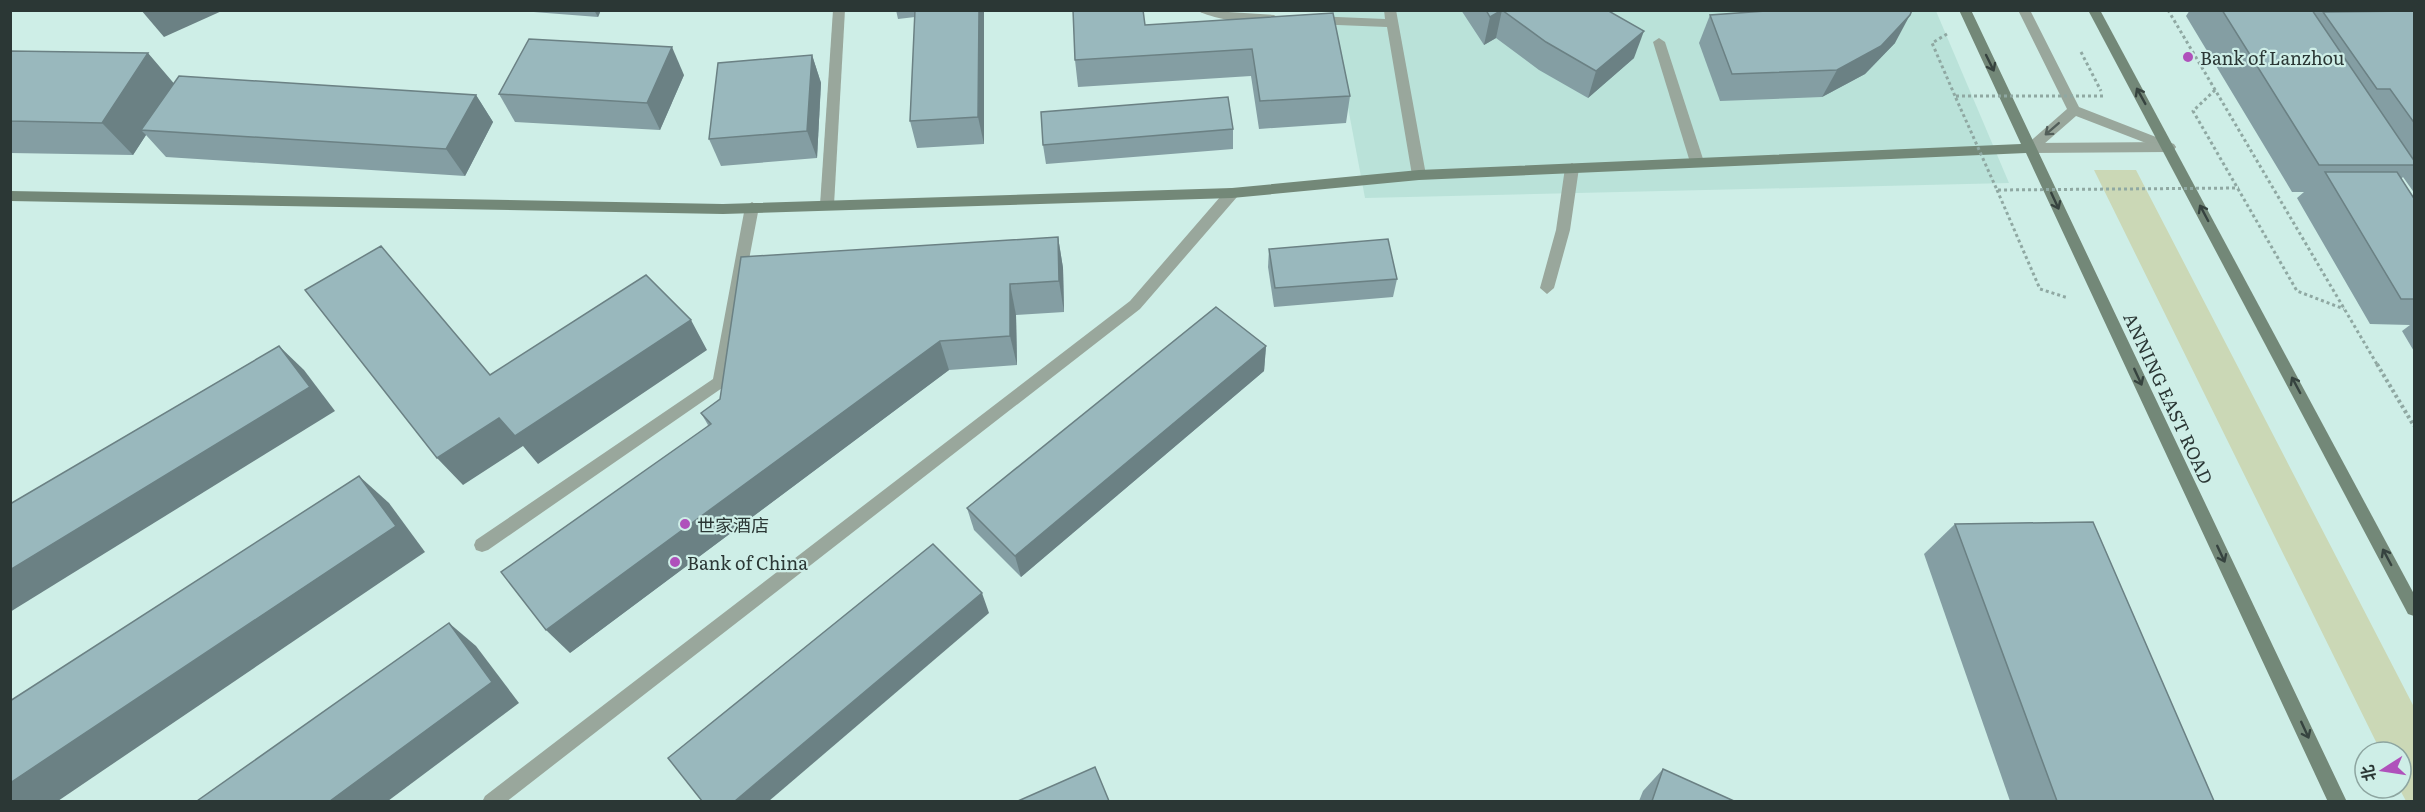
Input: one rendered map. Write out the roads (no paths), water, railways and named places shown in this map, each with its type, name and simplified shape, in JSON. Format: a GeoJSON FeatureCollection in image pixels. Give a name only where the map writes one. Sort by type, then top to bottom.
{"type":"FeatureCollection","features":[{"type":"Feature","properties":{"kind":"street"},"geometry":{"type":"LineString","coordinates":[[827,205],[839,10]]}},
{"type":"Feature","properties":{"kind":"street"},"geometry":{"type":"LineString","coordinates":[[1203,10],[1233,17],[1296,20],[1391,17],[1419,175]]}},
{"type":"Feature","properties":{"kind":"street","name":"ANNING EAST ROAD"},"geometry":{"type":"LineString","coordinates":[[1965,10],[2338,801]]}},
{"type":"Feature","properties":{"kind":"street"},"geometry":{"type":"LineString","coordinates":[[2024,10],[2074,110],[2169,147]]}},
{"type":"Feature","properties":{"kind":"street"},"geometry":{"type":"LineString","coordinates":[[2094,10],[2415,609]]}},
{"type":"Feature","properties":{"kind":"street"},"geometry":{"type":"LineString","coordinates":[[1659,42],[1697,162]]}},
{"type":"Feature","properties":{"kind":"street"},"geometry":{"type":"LineString","coordinates":[[2031,148],[2074,110]]}},
{"type":"Feature","properties":{"kind":"street"},"geometry":{"type":"LineString","coordinates":[[10,196],[752,207],[1232,193],[1419,175],[2031,148],[2169,147]]}},
{"type":"Feature","properties":{"kind":"street"},"geometry":{"type":"LineString","coordinates":[[1547,288],[1563,230],[1572,168]]}},
{"type":"Feature","properties":{"kind":"street"},"geometry":{"type":"LineString","coordinates":[[491,801],[1135,305],[1232,193]]}},
{"type":"Feature","properties":{"kind":"street"},"geometry":{"type":"LineString","coordinates":[[482,545],[720,382],[752,207]]}},
{"type":"Feature","properties":{"kind":"place","name":"Bank of Lanzhou"},"geometry":{"type":"Point","coordinates":[2188,57]}},
{"type":"Feature","properties":{"kind":"place","name":"世家酒店"},"geometry":{"type":"Point","coordinates":[685,524]}},
{"type":"Feature","properties":{"kind":"place","name":"Bank of China"},"geometry":{"type":"Point","coordinates":[675,562]}}]}
